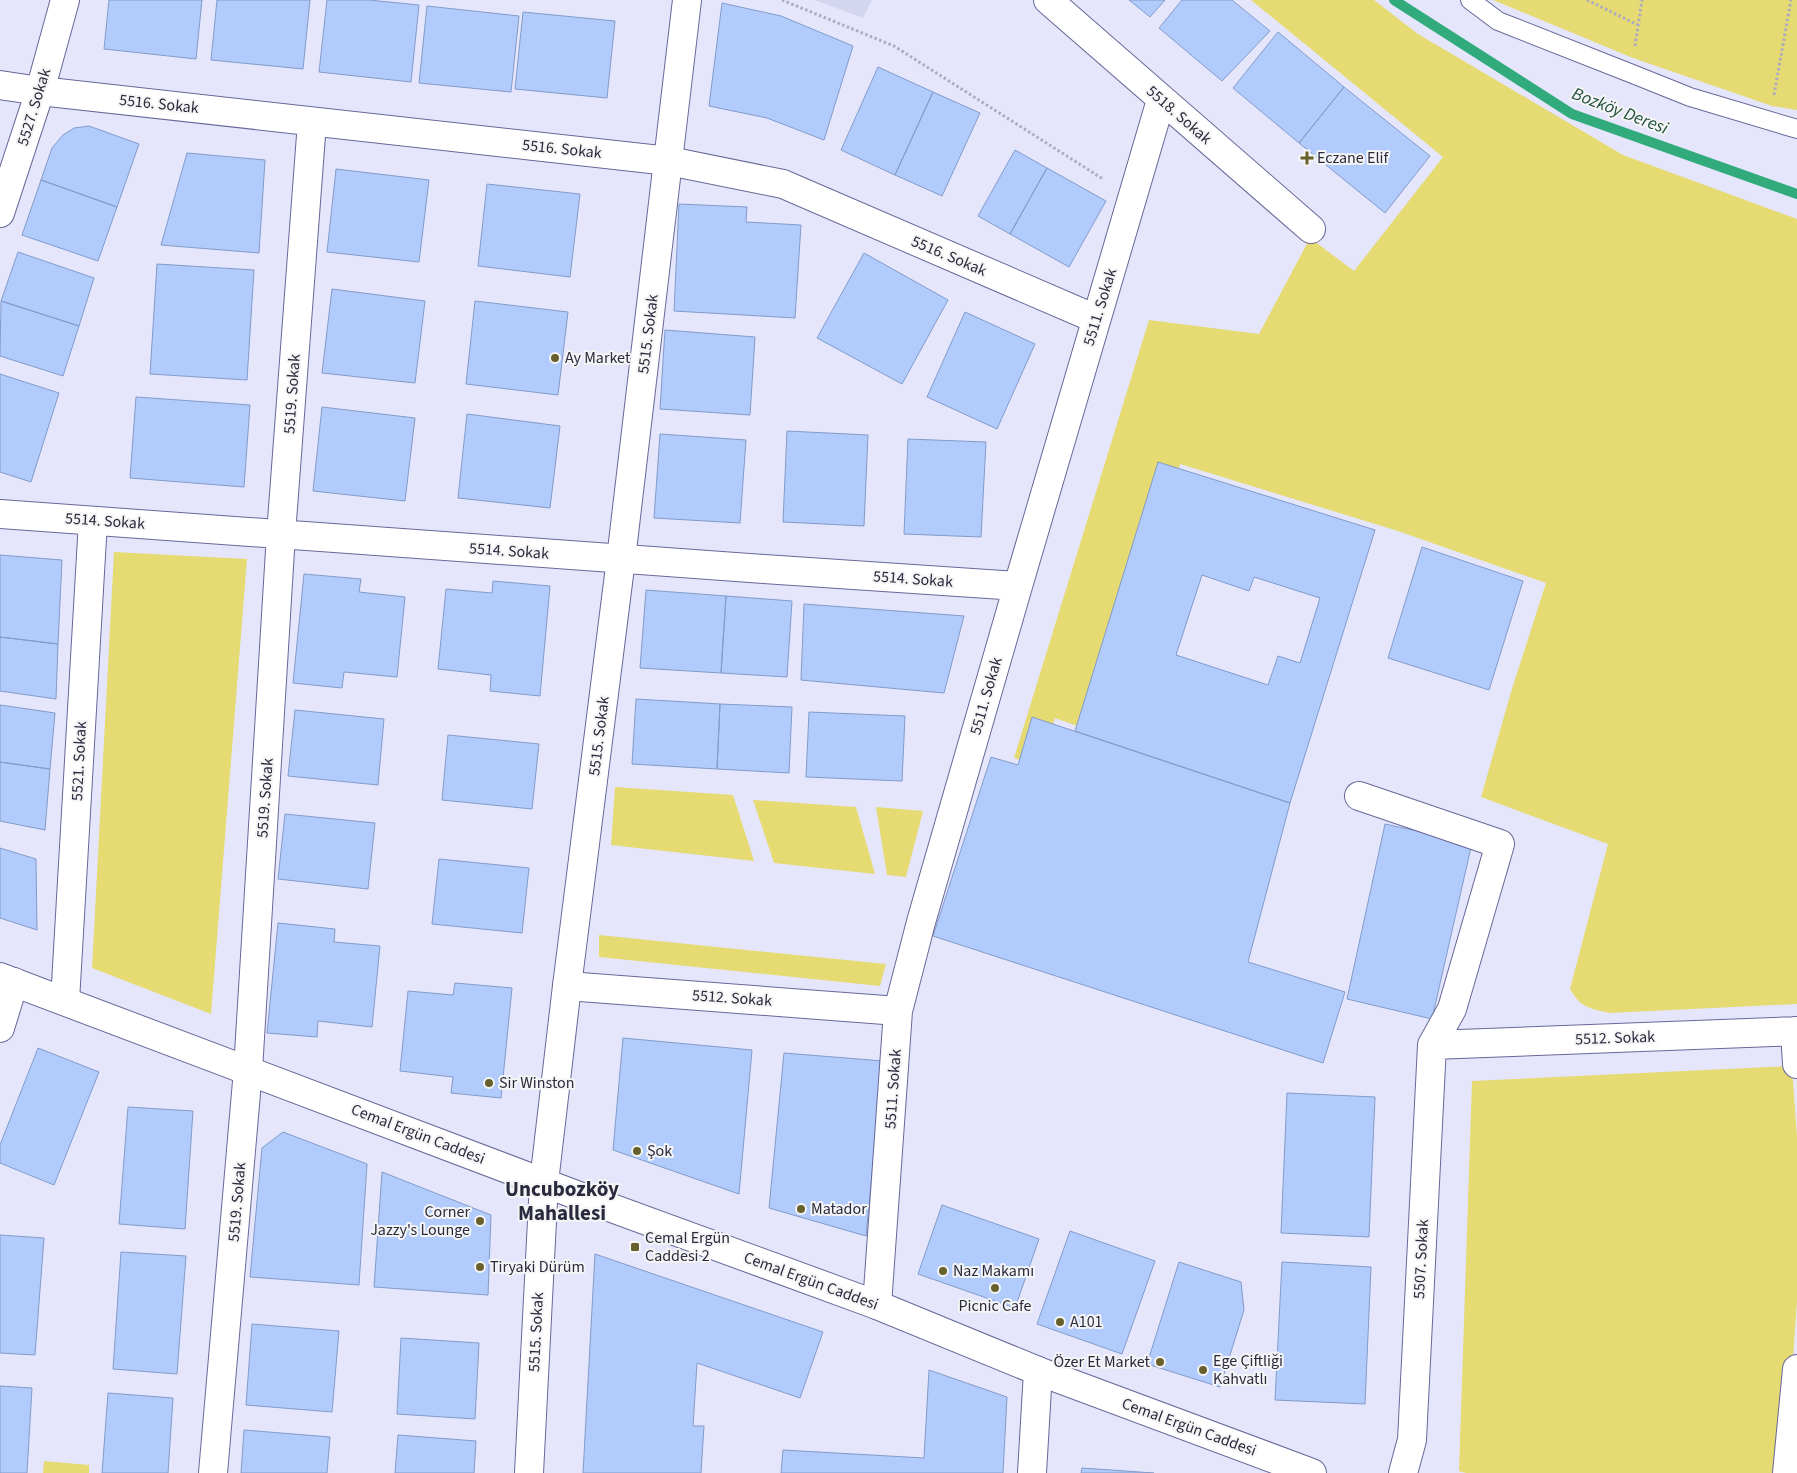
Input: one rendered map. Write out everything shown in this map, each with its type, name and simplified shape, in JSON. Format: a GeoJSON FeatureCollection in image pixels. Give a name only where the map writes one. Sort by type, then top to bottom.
{"type":"FeatureCollection","features":[{"type":"Feature","properties":{"kind":"street","name":"5527. Sokak"},"geometry":{"type":"LineString","coordinates":[[0,213],[40,91],[65,0]]}},
{"type":"Feature","properties":{"kind":"street","name":"5515. Sokak"},"geometry":{"type":"LineString","coordinates":[[529,1473],[544,1182],[621,559],[687,0]]}},
{"type":"Feature","properties":{"kind":"street","name":"5518. Sokak"},"geometry":{"type":"LineString","coordinates":[[1048,0],[1160,100],[1311,229]]}},
{"type":"Feature","properties":{"kind":"street","name":"5516. Sokak"},"geometry":{"type":"LineString","coordinates":[[0,85],[668,161],[783,184],[1096,319]]}},
{"type":"Feature","properties":{"kind":"street","name":"5511. Sokak"},"geometry":{"type":"LineString","coordinates":[[877,1305],[898,1011],[1018,586],[1133,198],[1160,100]]}},
{"type":"Feature","properties":{"kind":"street","name":"5519. Sokak"},"geometry":{"type":"LineString","coordinates":[[213,1473],[248,1070],[281,534],[312,122]]}},
{"type":"Feature","properties":{"kind":"street","name":"5514. Sokak"},"geometry":{"type":"LineString","coordinates":[[0,514],[1018,586]]}},
{"type":"Feature","properties":{"kind":"street","name":"5521. Sokak"},"geometry":{"type":"LineString","coordinates":[[66,1001],[93,521]]}},
{"type":"Feature","properties":{"kind":"street"},"geometry":{"type":"LineString","coordinates":[[1358,796],[1500,844],[1452,1009],[1432,1045]]}},
{"type":"Feature","properties":{"kind":"street","name":"Cemal Ergün Caddesi"},"geometry":{"type":"LineString","coordinates":[[7,979],[544,1182],[877,1305],[1038,1371],[1312,1473]]}},
{"type":"Feature","properties":{"kind":"street"},"geometry":{"type":"LineString","coordinates":[[0,1028],[7,979]]}},
{"type":"Feature","properties":{"kind":"street","name":"5512. Sokak"},"geometry":{"type":"LineString","coordinates":[[567,986],[898,1011]]}},
{"type":"Feature","properties":{"kind":"street","name":"5512. Sokak"},"geometry":{"type":"LineString","coordinates":[[1432,1045],[1796,1031]]}},
{"type":"Feature","properties":{"kind":"street"},"geometry":{"type":"LineString","coordinates":[[1796,1031],[1797,1064]]}},
{"type":"Feature","properties":{"kind":"street","name":"5507. Sokak"},"geometry":{"type":"LineString","coordinates":[[1404,1473],[1412,1440],[1432,1045]]}},
{"type":"Feature","properties":{"kind":"street"},"geometry":{"type":"LineString","coordinates":[[1787,1473],[1797,1370]]}},
{"type":"Feature","properties":{"kind":"street"},"geometry":{"type":"LineString","coordinates":[[1032,1473],[1038,1371]]}},
{"type":"Feature","properties":{"kind":"lane"},"geometry":{"type":"LineString","coordinates":[[1470,0],[1498,21],[1690,97],[1797,129]]}},
{"type":"Feature","properties":{"kind":"path"},"geometry":{"type":"LineString","coordinates":[[782,0],[894,46],[1133,198]]}},
{"type":"Feature","properties":{"kind":"path"},"geometry":{"type":"LineString","coordinates":[[1587,0],[1638,25]]}},
{"type":"Feature","properties":{"kind":"path"},"geometry":{"type":"LineString","coordinates":[[1630,73],[1642,0]]}},
{"type":"Feature","properties":{"kind":"path"},"geometry":{"type":"LineString","coordinates":[[1769,121],[1791,0]]}},
{"type":"Feature","properties":{"kind":"shaded area"},"geometry":{"type":"Polygon","coordinates":[[[815,0],[872,0],[863,18],[815,0]]]}},
{"type":"Feature","properties":{"kind":"shaded area"},"geometry":{"type":"Polygon","coordinates":[[[1251,0],[1374,0],[1418,34],[1623,155],[1797,219],[1797,1004],[1609,1013],[1586,1006],[1578,1000],[1570,989],[1608,844],[1481,797],[1511,692],[1546,583],[1398,531],[1180,464],[1097,733],[1055,718],[1041,767],[1014,758],[1149,320],[1259,334],[1310,238],[1354,271],[1443,157],[1251,0]]]}},
{"type":"Feature","properties":{"kind":"shaded area"},"geometry":{"type":"Polygon","coordinates":[[[1493,0],[1797,0],[1797,110],[1772,106],[1633,58],[1493,0]]]}},
{"type":"Feature","properties":{"kind":"shaded area"},"geometry":{"type":"Polygon","coordinates":[[[114,552],[247,559],[211,1014],[92,968],[114,552]]]}},
{"type":"Feature","properties":{"kind":"shaded area"},"geometry":{"type":"Polygon","coordinates":[[[615,787],[733,795],[754,861],[611,845],[615,787]]]}},
{"type":"Feature","properties":{"kind":"shaded area"},"geometry":{"type":"Polygon","coordinates":[[[753,800],[856,807],[875,874],[774,863],[753,800]]]}},
{"type":"Feature","properties":{"kind":"shaded area"},"geometry":{"type":"Polygon","coordinates":[[[876,807],[923,811],[906,877],[887,875],[876,807]]]}},
{"type":"Feature","properties":{"kind":"shaded area"},"geometry":{"type":"Polygon","coordinates":[[[599,935],[886,964],[880,986],[599,957],[599,935]]]}},
{"type":"Feature","properties":{"kind":"shaded area"},"geometry":{"type":"Polygon","coordinates":[[[1792,1066],[1797,1137],[1797,1301],[1785,1473],[1466,1473],[1459,1471],[1472,1081],[1792,1066]]]}},
{"type":"Feature","properties":{"kind":"shaded area"},"geometry":{"type":"Polygon","coordinates":[[[44,1461],[89,1465],[89,1473],[43,1473],[44,1461]]]}},
{"type":"Feature","properties":{"kind":"building"},"geometry":{"type":"Polygon","coordinates":[[[109,0],[202,0],[196,59],[104,49],[109,0]]]}},
{"type":"Feature","properties":{"kind":"building"},"geometry":{"type":"Polygon","coordinates":[[[217,0],[310,0],[303,69],[211,60],[217,0]]]}},
{"type":"Feature","properties":{"kind":"building"},"geometry":{"type":"Polygon","coordinates":[[[327,0],[369,0],[419,5],[411,82],[319,72],[327,0]]]}},
{"type":"Feature","properties":{"kind":"building"},"geometry":{"type":"Polygon","coordinates":[[[1129,0],[1165,0],[1150,17],[1129,0]]]}},
{"type":"Feature","properties":{"kind":"building"},"geometry":{"type":"Polygon","coordinates":[[[1182,0],[1232,0],[1270,31],[1222,81],[1159,28],[1182,0]]]}},
{"type":"Feature","properties":{"kind":"building"},"geometry":{"type":"Polygon","coordinates":[[[722,3],[781,16],[853,46],[824,140],[767,118],[709,106],[722,3]]]}},
{"type":"Feature","properties":{"kind":"building"},"geometry":{"type":"Polygon","coordinates":[[[427,6],[519,16],[511,92],[419,83],[427,6]]]}},
{"type":"Feature","properties":{"kind":"building"},"geometry":{"type":"Polygon","coordinates":[[[523,12],[615,21],[607,98],[515,89],[523,12]]]}},
{"type":"Feature","properties":{"kind":"building"},"geometry":{"type":"Polygon","coordinates":[[[1278,32],[1344,87],[1299,143],[1233,88],[1278,32]]]}},
{"type":"Feature","properties":{"kind":"building"},"geometry":{"type":"Polygon","coordinates":[[[878,67],[933,92],[895,175],[841,150],[878,67]]]}},
{"type":"Feature","properties":{"kind":"building"},"geometry":{"type":"Polygon","coordinates":[[[1344,87],[1430,156],[1385,213],[1299,143],[1344,87]]]}},
{"type":"Feature","properties":{"kind":"building"},"geometry":{"type":"Polygon","coordinates":[[[933,92],[980,113],[942,196],[895,175],[933,92]]]}},
{"type":"Feature","properties":{"kind":"building"},"geometry":{"type":"Polygon","coordinates":[[[89,126],[139,144],[117,207],[41,180],[52,148],[63,135],[74,128],[89,126]]]}},
{"type":"Feature","properties":{"kind":"building"},"geometry":{"type":"Polygon","coordinates":[[[1015,150],[1047,168],[1010,234],[978,216],[1015,150]]]}},
{"type":"Feature","properties":{"kind":"building"},"geometry":{"type":"Polygon","coordinates":[[[187,153],[265,160],[259,253],[161,245],[187,153]]]}},
{"type":"Feature","properties":{"kind":"building"},"geometry":{"type":"Polygon","coordinates":[[[1047,168],[1106,201],[1069,267],[1010,234],[1047,168]]]}},
{"type":"Feature","properties":{"kind":"building"},"geometry":{"type":"Polygon","coordinates":[[[336,169],[429,180],[419,262],[327,252],[336,169]]]}},
{"type":"Feature","properties":{"kind":"building"},"geometry":{"type":"Polygon","coordinates":[[[41,180],[117,207],[98,261],[22,235],[41,180]]]}},
{"type":"Feature","properties":{"kind":"building"},"geometry":{"type":"Polygon","coordinates":[[[487,184],[580,194],[570,277],[478,266],[487,184]]]}},
{"type":"Feature","properties":{"kind":"building"},"geometry":{"type":"Polygon","coordinates":[[[679,204],[747,207],[746,222],[801,225],[795,318],[674,311],[679,204]]]}},
{"type":"Feature","properties":{"kind":"building"},"geometry":{"type":"Polygon","coordinates":[[[18,252],[94,278],[79,326],[1,301],[18,252]]]}},
{"type":"Feature","properties":{"kind":"building"},"geometry":{"type":"Polygon","coordinates":[[[864,253],[948,300],[902,384],[817,338],[864,253]]]}},
{"type":"Feature","properties":{"kind":"building"},"geometry":{"type":"Polygon","coordinates":[[[157,264],[254,270],[247,380],[150,374],[157,264]]]}},
{"type":"Feature","properties":{"kind":"building"},"geometry":{"type":"Polygon","coordinates":[[[332,289],[425,301],[415,383],[322,373],[332,289]]]}},
{"type":"Feature","properties":{"kind":"building"},"geometry":{"type":"Polygon","coordinates":[[[1,301],[79,326],[63,376],[0,356],[1,301]]]}},
{"type":"Feature","properties":{"kind":"building"},"geometry":{"type":"Polygon","coordinates":[[[475,301],[568,312],[558,395],[466,384],[475,301]]]}},
{"type":"Feature","properties":{"kind":"building"},"geometry":{"type":"Polygon","coordinates":[[[965,312],[1035,344],[997,429],[927,397],[965,312]]]}},
{"type":"Feature","properties":{"kind":"building"},"geometry":{"type":"Polygon","coordinates":[[[665,330],[755,337],[750,415],[660,409],[665,330]]]}},
{"type":"Feature","properties":{"kind":"building"},"geometry":{"type":"Polygon","coordinates":[[[0,374],[59,393],[31,482],[0,472],[0,374]]]}},
{"type":"Feature","properties":{"kind":"building"},"geometry":{"type":"Polygon","coordinates":[[[136,397],[250,405],[244,487],[130,478],[136,397]]]}},
{"type":"Feature","properties":{"kind":"building"},"geometry":{"type":"Polygon","coordinates":[[[322,407],[415,418],[405,501],[313,491],[322,407]]]}},
{"type":"Feature","properties":{"kind":"building"},"geometry":{"type":"Polygon","coordinates":[[[467,414],[560,426],[550,508],[458,498],[467,414]]]}},
{"type":"Feature","properties":{"kind":"building"},"geometry":{"type":"Polygon","coordinates":[[[787,431],[868,435],[864,526],[783,522],[787,431]]]}},
{"type":"Feature","properties":{"kind":"building"},"geometry":{"type":"Polygon","coordinates":[[[660,434],[746,440],[740,523],[654,518],[660,434]]]}},
{"type":"Feature","properties":{"kind":"building"},"geometry":{"type":"Polygon","coordinates":[[[908,439],[986,442],[981,537],[904,534],[908,439]]]}},
{"type":"Feature","properties":{"kind":"building"},"geometry":{"type":"Polygon","coordinates":[[[1158,462],[1375,530],[1290,803],[1075,731],[1158,462]],[[1202,575],[1176,655],[1268,685],[1278,656],[1300,663],[1320,598],[1254,577],[1249,591],[1202,575]]]}},
{"type":"Feature","properties":{"kind":"building"},"geometry":{"type":"Polygon","coordinates":[[[1422,547],[1523,581],[1489,690],[1388,658],[1422,547]]]}},
{"type":"Feature","properties":{"kind":"building"},"geometry":{"type":"Polygon","coordinates":[[[0,555],[62,560],[58,644],[0,637],[0,555]]]}},
{"type":"Feature","properties":{"kind":"building"},"geometry":{"type":"Polygon","coordinates":[[[304,574],[361,579],[359,592],[405,597],[397,677],[344,672],[342,688],[293,683],[304,574]]]}},
{"type":"Feature","properties":{"kind":"building"},"geometry":{"type":"Polygon","coordinates":[[[493,581],[550,586],[540,696],[490,691],[491,675],[438,669],[446,589],[492,593],[493,581]]]}},
{"type":"Feature","properties":{"kind":"building"},"geometry":{"type":"Polygon","coordinates":[[[646,590],[726,596],[721,673],[640,668],[646,590]]]}},
{"type":"Feature","properties":{"kind":"building"},"geometry":{"type":"Polygon","coordinates":[[[726,596],[792,601],[787,677],[721,673],[726,596]]]}},
{"type":"Feature","properties":{"kind":"building"},"geometry":{"type":"Polygon","coordinates":[[[804,604],[964,616],[944,693],[801,680],[804,604]]]}},
{"type":"Feature","properties":{"kind":"building"},"geometry":{"type":"Polygon","coordinates":[[[0,637],[58,644],[56,699],[0,691],[0,637]]]}},
{"type":"Feature","properties":{"kind":"building"},"geometry":{"type":"Polygon","coordinates":[[[636,699],[720,704],[717,769],[632,764],[636,699]]]}},
{"type":"Feature","properties":{"kind":"building"},"geometry":{"type":"Polygon","coordinates":[[[720,704],[792,707],[789,773],[717,769],[720,704]]]}},
{"type":"Feature","properties":{"kind":"building"},"geometry":{"type":"Polygon","coordinates":[[[0,705],[55,713],[50,769],[0,762],[0,705]]]}},
{"type":"Feature","properties":{"kind":"building"},"geometry":{"type":"Polygon","coordinates":[[[295,710],[384,719],[378,785],[288,776],[295,710]]]}},
{"type":"Feature","properties":{"kind":"building"},"geometry":{"type":"Polygon","coordinates":[[[809,712],[905,716],[902,781],[806,777],[809,712]]]}},
{"type":"Feature","properties":{"kind":"building"},"geometry":{"type":"Polygon","coordinates":[[[1032,717],[1290,803],[1248,962],[1345,992],[1323,1063],[933,936],[991,757],[1018,765],[1032,717]]]}},
{"type":"Feature","properties":{"kind":"building"},"geometry":{"type":"Polygon","coordinates":[[[448,735],[539,744],[532,809],[442,800],[448,735]]]}},
{"type":"Feature","properties":{"kind":"building"},"geometry":{"type":"Polygon","coordinates":[[[0,762],[50,769],[45,830],[0,821],[0,762]]]}},
{"type":"Feature","properties":{"kind":"building"},"geometry":{"type":"Polygon","coordinates":[[[285,814],[375,823],[368,889],[278,879],[285,814]]]}},
{"type":"Feature","properties":{"kind":"building"},"geometry":{"type":"Polygon","coordinates":[[[1385,824],[1472,843],[1432,1019],[1347,999],[1385,824]]]}},
{"type":"Feature","properties":{"kind":"building"},"geometry":{"type":"Polygon","coordinates":[[[0,848],[36,859],[37,930],[0,918],[0,848]]]}},
{"type":"Feature","properties":{"kind":"building"},"geometry":{"type":"Polygon","coordinates":[[[439,859],[529,868],[522,933],[432,924],[439,859]]]}},
{"type":"Feature","properties":{"kind":"building"},"geometry":{"type":"Polygon","coordinates":[[[278,923],[335,929],[334,942],[380,946],[372,1027],[318,1021],[317,1037],[267,1033],[278,923]]]}},
{"type":"Feature","properties":{"kind":"building"},"geometry":{"type":"Polygon","coordinates":[[[455,983],[512,988],[501,1098],[451,1093],[453,1077],[400,1071],[408,991],[453,995],[455,983]]]}},
{"type":"Feature","properties":{"kind":"building"},"geometry":{"type":"Polygon","coordinates":[[[623,1038],[752,1050],[739,1194],[613,1150],[623,1038]]]}},
{"type":"Feature","properties":{"kind":"building"},"geometry":{"type":"Polygon","coordinates":[[[38,1048],[99,1072],[54,1185],[0,1163],[0,1145],[38,1048]]]}},
{"type":"Feature","properties":{"kind":"building"},"geometry":{"type":"Polygon","coordinates":[[[784,1053],[883,1061],[866,1236],[769,1208],[784,1053]]]}},
{"type":"Feature","properties":{"kind":"building"},"geometry":{"type":"Polygon","coordinates":[[[1287,1093],[1375,1097],[1369,1237],[1281,1233],[1287,1093]]]}},
{"type":"Feature","properties":{"kind":"building"},"geometry":{"type":"Polygon","coordinates":[[[128,1107],[193,1111],[185,1229],[119,1224],[128,1107]]]}},
{"type":"Feature","properties":{"kind":"building"},"geometry":{"type":"Polygon","coordinates":[[[283,1132],[367,1164],[359,1285],[250,1277],[262,1148],[283,1132]]]}},
{"type":"Feature","properties":{"kind":"building"},"geometry":{"type":"Polygon","coordinates":[[[382,1172],[491,1215],[488,1295],[374,1287],[382,1172]]]}},
{"type":"Feature","properties":{"kind":"building"},"geometry":{"type":"Polygon","coordinates":[[[942,1205],[1039,1239],[1015,1308],[918,1274],[942,1205]]]}},
{"type":"Feature","properties":{"kind":"building"},"geometry":{"type":"Polygon","coordinates":[[[1070,1231],[1155,1261],[1122,1354],[1037,1324],[1070,1231]]]}},
{"type":"Feature","properties":{"kind":"building"},"geometry":{"type":"Polygon","coordinates":[[[0,1235],[44,1238],[35,1355],[0,1353],[0,1235]]]}},
{"type":"Feature","properties":{"kind":"building"},"geometry":{"type":"Polygon","coordinates":[[[121,1252],[186,1256],[177,1374],[113,1369],[121,1252]]]}},
{"type":"Feature","properties":{"kind":"building"},"geometry":{"type":"Polygon","coordinates":[[[595,1254],[823,1332],[800,1398],[697,1363],[693,1426],[704,1426],[701,1473],[583,1473],[595,1254]]]}},
{"type":"Feature","properties":{"kind":"building"},"geometry":{"type":"Polygon","coordinates":[[[1179,1262],[1241,1282],[1244,1310],[1220,1387],[1147,1364],[1179,1262]]]}},
{"type":"Feature","properties":{"kind":"building"},"geometry":{"type":"Polygon","coordinates":[[[1282,1262],[1371,1267],[1365,1404],[1275,1400],[1282,1262]]]}},
{"type":"Feature","properties":{"kind":"building"},"geometry":{"type":"Polygon","coordinates":[[[252,1324],[339,1331],[332,1412],[246,1405],[252,1324]]]}},
{"type":"Feature","properties":{"kind":"building"},"geometry":{"type":"Polygon","coordinates":[[[401,1338],[479,1343],[475,1419],[397,1414],[401,1338]]]}},
{"type":"Feature","properties":{"kind":"building"},"geometry":{"type":"Polygon","coordinates":[[[929,1370],[1007,1397],[1003,1473],[781,1473],[783,1450],[924,1458],[929,1370]]]}},
{"type":"Feature","properties":{"kind":"building"},"geometry":{"type":"Polygon","coordinates":[[[0,1386],[32,1388],[27,1473],[0,1473],[0,1386]]]}},
{"type":"Feature","properties":{"kind":"building"},"geometry":{"type":"Polygon","coordinates":[[[108,1393],[173,1398],[168,1473],[102,1473],[108,1393]]]}},
{"type":"Feature","properties":{"kind":"building"},"geometry":{"type":"Polygon","coordinates":[[[244,1430],[330,1437],[327,1473],[241,1473],[244,1430]]]}},
{"type":"Feature","properties":{"kind":"building"},"geometry":{"type":"Polygon","coordinates":[[[398,1435],[476,1441],[474,1473],[395,1473],[398,1435]]]}},
{"type":"Feature","properties":{"kind":"building"},"geometry":{"type":"Polygon","coordinates":[[[1082,1468],[1154,1473],[1081,1473],[1082,1468]]]}},
{"type":"Feature","properties":{"kind":"waterway","name":"Bozköy Deresi"},"geometry":{"type":"LineString","coordinates":[[1394,0],[1572,114],[1797,194]]}},
{"type":"Feature","properties":{"kind":"place","name":"Eczane Elif"},"geometry":{"type":"Point","coordinates":[1307,158]}},
{"type":"Feature","properties":{"kind":"place","name":"Ay Market"},"geometry":{"type":"Point","coordinates":[555,358]}},
{"type":"Feature","properties":{"kind":"place","name":"Sir Winston"},"geometry":{"type":"Point","coordinates":[489,1083]}},
{"type":"Feature","properties":{"kind":"place","name":"Şok"},"geometry":{"type":"Point","coordinates":[637,1151]}},
{"type":"Feature","properties":{"kind":"place","name":"Matador"},"geometry":{"type":"Point","coordinates":[801,1209]}},
{"type":"Feature","properties":{"kind":"place","name":"Corner Jazzy's Lounge"},"geometry":{"type":"Point","coordinates":[480,1221]}},
{"type":"Feature","properties":{"kind":"place","name":"Cemal Ergün Caddesi 2"},"geometry":{"type":"Point","coordinates":[635,1247]}},
{"type":"Feature","properties":{"kind":"place","name":"Tiryaki Dürüm"},"geometry":{"type":"Point","coordinates":[480,1267]}},
{"type":"Feature","properties":{"kind":"place","name":"Naz Makamı"},"geometry":{"type":"Point","coordinates":[943,1271]}},
{"type":"Feature","properties":{"kind":"place","name":"Picnic Cafe"},"geometry":{"type":"Point","coordinates":[995,1288]}},
{"type":"Feature","properties":{"kind":"place","name":"A101"},"geometry":{"type":"Point","coordinates":[1060,1322]}},
{"type":"Feature","properties":{"kind":"place","name":"Özer Et Market"},"geometry":{"type":"Point","coordinates":[1160,1362]}},
{"type":"Feature","properties":{"kind":"place","name":"Ege Çiftliği Kahvatlı"},"geometry":{"type":"Point","coordinates":[1203,1370]}},
{"type":"Feature","properties":{"kind":"district","name":"Uncubozköy Mahallesi"},"geometry":{"type":"Point","coordinates":[562,1201]}}]}
